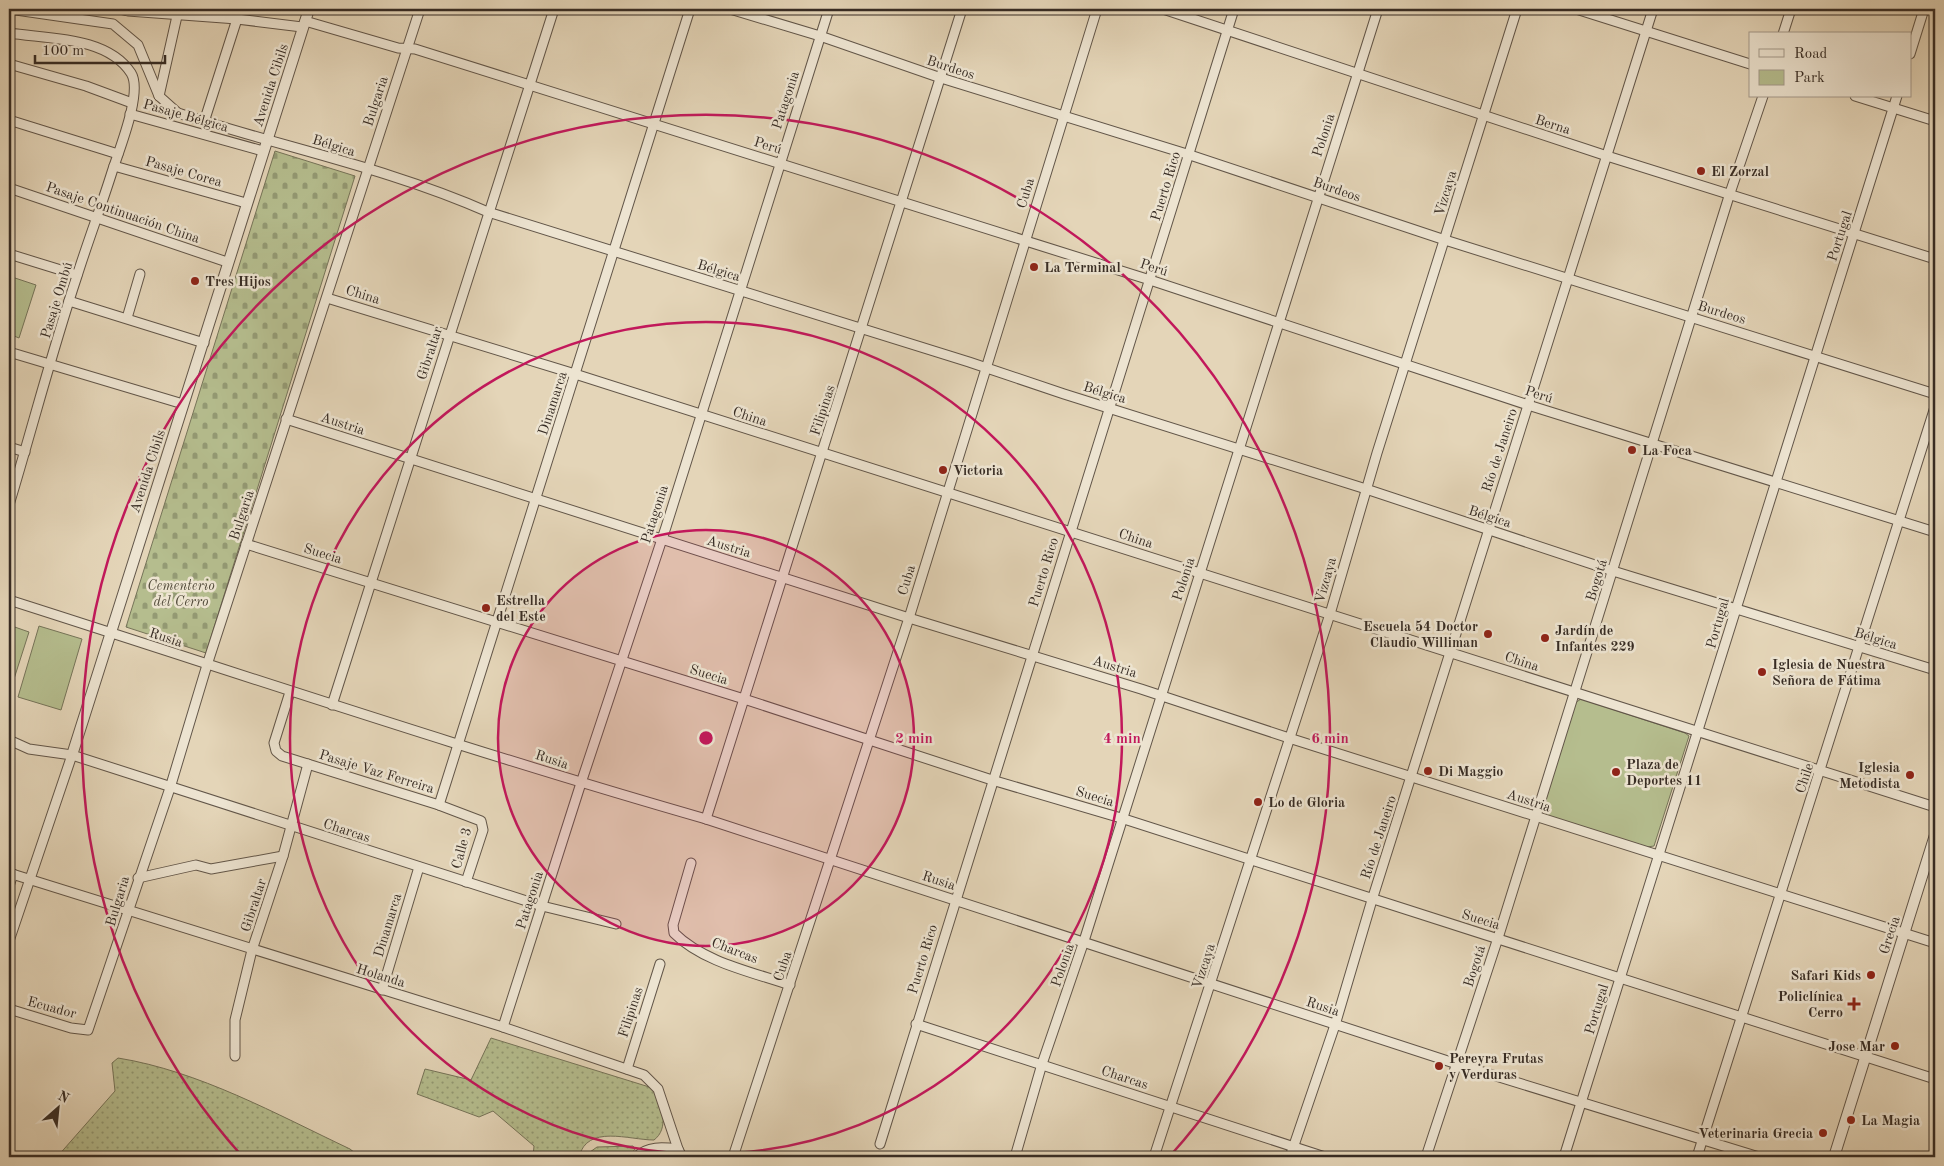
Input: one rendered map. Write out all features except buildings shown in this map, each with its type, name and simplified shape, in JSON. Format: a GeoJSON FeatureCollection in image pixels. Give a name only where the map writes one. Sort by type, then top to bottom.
{"type":"FeatureCollection","features":[{"type":"Feature","properties":{"kind":"street"},"geometry":{"type":"LineString","coordinates":[[9,9],[113,24],[119,9]]}},
{"type":"Feature","properties":{"kind":"street","name":"Perú"},"geometry":{"type":"LineString","coordinates":[[119,9],[177,16],[304,24],[398,48],[415,49],[780,163],[901,204],[1150,280],[1528,405],[1935,532]]}},
{"type":"Feature","properties":{"kind":"street"},"geometry":{"type":"LineString","coordinates":[[204,122],[237,19],[228,12],[217,9]]}},
{"type":"Feature","properties":{"kind":"street","name":"Avenida Cibils"},"geometry":{"type":"LineString","coordinates":[[9,941],[72,755],[109,632],[204,342],[246,203],[309,9]]}},
{"type":"Feature","properties":{"kind":"street","name":"Bulgaria"},"geometry":{"type":"LineString","coordinates":[[88,1030],[170,788],[207,665],[420,9]]}},
{"type":"Feature","properties":{"kind":"street","name":"Gibraltar"},"geometry":{"type":"LineString","coordinates":[[332,705],[554,9]]}},
{"type":"Feature","properties":{"kind":"street","name":"Dinamarca"},"geometry":{"type":"LineString","coordinates":[[439,804],[690,9]]}},
{"type":"Feature","properties":{"kind":"street","name":"Burdeos"},"geometry":{"type":"LineString","coordinates":[[730,9],[820,36],[941,78],[1063,117],[1190,155],[1445,240],[1935,394]]}},
{"type":"Feature","properties":{"kind":"street","name":"Patagonia"},"geometry":{"type":"LineString","coordinates":[[503,1027],[662,539],[829,9]]}},
{"type":"Feature","properties":{"kind":"street","name":"Filipinas"},"geometry":{"type":"LineString","coordinates":[[706,819],[962,9]]}},
{"type":"Feature","properties":{"kind":"street","name":"Cuba"},"geometry":{"type":"LineString","coordinates":[[734,1157],[832,860],[868,739],[909,618],[1096,9]]}},
{"type":"Feature","properties":{"kind":"street","name":"Berna"},"geometry":{"type":"LineString","coordinates":[[1163,9],[1607,156],[1730,193],[1935,259]]}},
{"type":"Feature","properties":{"kind":"street","name":"Puerto Rico"},"geometry":{"type":"LineString","coordinates":[[880,1144],[1234,9]]}},
{"type":"Feature","properties":{"kind":"street","name":"Polonia"},"geometry":{"type":"LineString","coordinates":[[1015,1157],[1042,1064],[1084,941],[1121,818],[1280,323],[1378,9]]}},
{"type":"Feature","properties":{"kind":"street","name":"Vizcaya"},"geometry":{"type":"LineString","coordinates":[[1154,1157],[1330,614],[1366,489],[1517,9]]}},
{"type":"Feature","properties":{"kind":"street"},"geometry":{"type":"LineString","coordinates":[[1576,9],[1749,64]]}},
{"type":"Feature","properties":{"kind":"street","name":"Río de Janeiro"},"geometry":{"type":"LineString","coordinates":[[1290,1157],[1335,1025],[1372,900],[1653,9]]}},
{"type":"Feature","properties":{"kind":"street"},"geometry":{"type":"LineString","coordinates":[[1784,32],[1790,9]]}},
{"type":"Feature","properties":{"kind":"street"},"geometry":{"type":"LineString","coordinates":[[1912,48],[1924,9]]}},
{"type":"Feature","properties":{"kind":"street"},"geometry":{"type":"LineString","coordinates":[[160,96],[177,16]]}},
{"type":"Feature","properties":{"kind":"street","name":"Pasaje Bélgica"},"geometry":{"type":"LineString","coordinates":[[113,24],[138,45],[160,96],[168,106],[178,113],[204,122],[267,138]]}},
{"type":"Feature","properties":{"kind":"street","name":"Pasaje Bélgica"},"geometry":{"type":"LineString","coordinates":[[9,34],[81,43],[103,49],[122,63],[131,74],[135,84],[132,104],[86,86],[9,64]]}},
{"type":"Feature","properties":{"kind":"street","name":"Bogotá"},"geometry":{"type":"LineString","coordinates":[[1426,1157],[1498,938],[1730,193],[1762,98]]}},
{"type":"Feature","properties":{"kind":"street"},"geometry":{"type":"LineString","coordinates":[[1861,98],[1935,121]]}},
{"type":"Feature","properties":{"kind":"street","name":"Portugal"},"geometry":{"type":"LineString","coordinates":[[1564,1157],[1896,98]]}},
{"type":"Feature","properties":{"kind":"street","name":"Pasaje Ombú"},"geometry":{"type":"LineString","coordinates":[[9,505],[77,275],[98,218],[132,104]]}},
{"type":"Feature","properties":{"kind":"street","name":"Pasaje Bélgica"},"geometry":{"type":"LineString","coordinates":[[130,114],[263,151]]}},
{"type":"Feature","properties":{"kind":"street"},"geometry":{"type":"LineString","coordinates":[[9,120],[118,154]]}},
{"type":"Feature","properties":{"kind":"street","name":"Bélgica"},"geometry":{"type":"LineString","coordinates":[[267,138],[463,201],[488,212],[1239,448],[1613,571],[1935,670]]}},
{"type":"Feature","properties":{"kind":"street","name":"Pasaje Corea"},"geometry":{"type":"LineString","coordinates":[[114,166],[246,203]]}},
{"type":"Feature","properties":{"kind":"street","name":"Pasaje Continuación China"},"geometry":{"type":"LineString","coordinates":[[9,188],[228,262]]}},
{"type":"Feature","properties":{"kind":"street"},"geometry":{"type":"LineString","coordinates":[[9,254],[77,275]]}},
{"type":"Feature","properties":{"kind":"street"},"geometry":{"type":"LineString","coordinates":[[127,318],[140,274]]}},
{"type":"Feature","properties":{"kind":"street","name":"China"},"geometry":{"type":"LineString","coordinates":[[327,298],[575,374],[822,454],[1451,652],[1574,693],[1821,769],[1935,807]]}},
{"type":"Feature","properties":{"kind":"street"},"geometry":{"type":"LineString","coordinates":[[69,302],[204,342]]}},
{"type":"Feature","properties":{"kind":"street"},"geometry":{"type":"LineString","coordinates":[[9,352],[183,404]]}},
{"type":"Feature","properties":{"kind":"street","name":"Chile"},"geometry":{"type":"LineString","coordinates":[[1697,1157],[1935,407]]}},
{"type":"Feature","properties":{"kind":"street","name":"Austria"},"geometry":{"type":"LineString","coordinates":[[286,420],[909,618],[1032,655],[1935,943]]}},
{"type":"Feature","properties":{"kind":"street"},"geometry":{"type":"LineString","coordinates":[[9,447],[25,452]]}},
{"type":"Feature","properties":{"kind":"street","name":"Suecia"},"geometry":{"type":"LineString","coordinates":[[246,544],[868,739],[992,780],[1121,818],[1935,1079]]}},
{"type":"Feature","properties":{"kind":"street","name":"Rusia"},"geometry":{"type":"LineString","coordinates":[[9,600],[290,692],[581,783],[706,819],[1457,1064],[1759,1157]]}},
{"type":"Feature","properties":{"kind":"street","name":"Pasaje Vaz Ferreira"},"geometry":{"type":"LineString","coordinates":[[290,692],[274,743],[275,748],[282,756],[439,804],[481,820]]}},
{"type":"Feature","properties":{"kind":"street","name":"Charcas"},"geometry":{"type":"LineString","coordinates":[[9,740],[29,749],[72,755],[291,827],[542,906],[616,924]]}},
{"type":"Feature","properties":{"kind":"street","name":"Gibraltar"},"geometry":{"type":"LineString","coordinates":[[235,1056],[235,1020],[252,950],[283,856],[308,764]]}},
{"type":"Feature","properties":{"kind":"street","name":"Calle 3"},"geometry":{"type":"LineString","coordinates":[[466,882],[483,830],[481,820]]}},
{"type":"Feature","properties":{"kind":"street","name":"Grecia"},"geometry":{"type":"LineString","coordinates":[[1834,1157],[1935,835]]}},
{"type":"Feature","properties":{"kind":"street"},"geometry":{"type":"LineString","coordinates":[[138,878],[196,865],[211,869],[283,856]]}},
{"type":"Feature","properties":{"kind":"street","name":"Charcas"},"geometry":{"type":"LineString","coordinates":[[691,863],[673,925],[674,933],[683,942],[712,958],[790,985]]}},
{"type":"Feature","properties":{"kind":"street","name":"Dinamarca"},"geometry":{"type":"LineString","coordinates":[[382,990],[419,867]]}},
{"type":"Feature","properties":{"kind":"street"},"geometry":{"type":"LineString","coordinates":[[9,886],[10,874]]}},
{"type":"Feature","properties":{"kind":"street","name":"Holanda"},"geometry":{"type":"LineString","coordinates":[[10,874],[503,1027],[644,1075],[656,1086],[680,1153]]}},
{"type":"Feature","properties":{"kind":"street","name":"Filipinas"},"geometry":{"type":"LineString","coordinates":[[627,1069],[660,964]]}},
{"type":"Feature","properties":{"kind":"street","name":"Ecuador"},"geometry":{"type":"LineString","coordinates":[[9,1009],[71,1028],[88,1030]]}},
{"type":"Feature","properties":{"kind":"street","name":"Charcas"},"geometry":{"type":"LineString","coordinates":[[916,1024],[1325,1157]]}},
{"type":"Feature","properties":{"kind":"street"},"geometry":{"type":"LineString","coordinates":[[636,1157],[651,1148],[680,1153]]}},
{"type":"Feature","properties":{"kind":"green space","name":"Cementerio del Cerro"},"geometry":{"type":"Polygon","coordinates":[[[275,151],[355,176],[206,653],[126,627],[275,151]]]}},
{"type":"Feature","properties":{"kind":"green space"},"geometry":{"type":"Polygon","coordinates":[[[9,276],[36,285],[19,338],[9,334],[9,276]]]}},
{"type":"Feature","properties":{"kind":"green space"},"geometry":{"type":"Polygon","coordinates":[[[9,625],[29,632],[13,682],[9,680],[9,625]]]}},
{"type":"Feature","properties":{"kind":"green space"},"geometry":{"type":"Polygon","coordinates":[[[39,626],[82,639],[61,710],[18,697],[39,626]]]}},
{"type":"Feature","properties":{"kind":"green space","name":"Plaza de Deportes 11"},"geometry":{"type":"Polygon","coordinates":[[[1581,699],[1685,733],[1689,736],[1654,846],[1647,847],[1548,816],[1542,807],[1575,703],[1581,699]]]}},
{"type":"Feature","properties":{"kind":"green space"},"geometry":{"type":"Polygon","coordinates":[[[491,1038],[659,1090],[663,1110],[662,1130],[654,1140],[610,1136],[600,1137],[591,1140],[583,1147],[579,1157],[533,1157],[534,1146],[493,1111],[479,1117],[417,1094],[425,1069],[471,1080],[491,1038]]]}},
{"type":"Feature","properties":{"kind":"green space"},"geometry":{"type":"Polygon","coordinates":[[[118,1058],[178,1073],[237,1095],[350,1149],[360,1157],[57,1157],[115,1091],[112,1063],[118,1058]]]}},
{"type":"Feature","properties":{"kind":"green space"},"geometry":{"type":"Polygon","coordinates":[[[633,1146],[635,1149],[629,1157],[588,1157],[590,1152],[597,1147],[633,1146]]]}},
{"type":"Feature","properties":{"kind":"place","name":"El Zorzal"},"geometry":{"type":"Point","coordinates":[1701,171]}},
{"type":"Feature","properties":{"kind":"place","name":"La Terminal"},"geometry":{"type":"Point","coordinates":[1034,267]}},
{"type":"Feature","properties":{"kind":"place","name":"Tres Hijos"},"geometry":{"type":"Point","coordinates":[195,281]}},
{"type":"Feature","properties":{"kind":"place","name":"La Foca"},"geometry":{"type":"Point","coordinates":[1632,450]}},
{"type":"Feature","properties":{"kind":"place","name":"Victoria"},"geometry":{"type":"Point","coordinates":[943,470]}},
{"type":"Feature","properties":{"kind":"place","name":"Estrella del Este"},"geometry":{"type":"Point","coordinates":[486,608]}},
{"type":"Feature","properties":{"kind":"place","name":"Escuela 54 Doctor Claudio Williman"},"geometry":{"type":"Point","coordinates":[1488,634]}},
{"type":"Feature","properties":{"kind":"place","name":"Jardín de Infantes 229"},"geometry":{"type":"Point","coordinates":[1545,638]}},
{"type":"Feature","properties":{"kind":"place","name":"Iglesia de Nuestra Señora de Fátima"},"geometry":{"type":"Point","coordinates":[1762,672]}},
{"type":"Feature","properties":{"kind":"place","name":"Di Maggio"},"geometry":{"type":"Point","coordinates":[1428,771]}},
{"type":"Feature","properties":{"kind":"place","name":"Plaza de Deportes 11"},"geometry":{"type":"Point","coordinates":[1616,772]}},
{"type":"Feature","properties":{"kind":"place","name":"Iglesia Metodista"},"geometry":{"type":"Point","coordinates":[1910,775]}},
{"type":"Feature","properties":{"kind":"place","name":"Lo de Gloria"},"geometry":{"type":"Point","coordinates":[1258,802]}},
{"type":"Feature","properties":{"kind":"place","name":"Safari Kids"},"geometry":{"type":"Point","coordinates":[1871,975]}},
{"type":"Feature","properties":{"kind":"place","name":"Policlínica Cerro"},"geometry":{"type":"Point","coordinates":[1854,1004]}},
{"type":"Feature","properties":{"kind":"place","name":"Jose Mar"},"geometry":{"type":"Point","coordinates":[1895,1046]}},
{"type":"Feature","properties":{"kind":"place","name":"Pereyra Frutas y Verduras"},"geometry":{"type":"Point","coordinates":[1439,1066]}},
{"type":"Feature","properties":{"kind":"place","name":"La Magia"},"geometry":{"type":"Point","coordinates":[1851,1120]}},
{"type":"Feature","properties":{"kind":"place","name":"Veterinaria Grecia"},"geometry":{"type":"Point","coordinates":[1823,1133]}}]}
